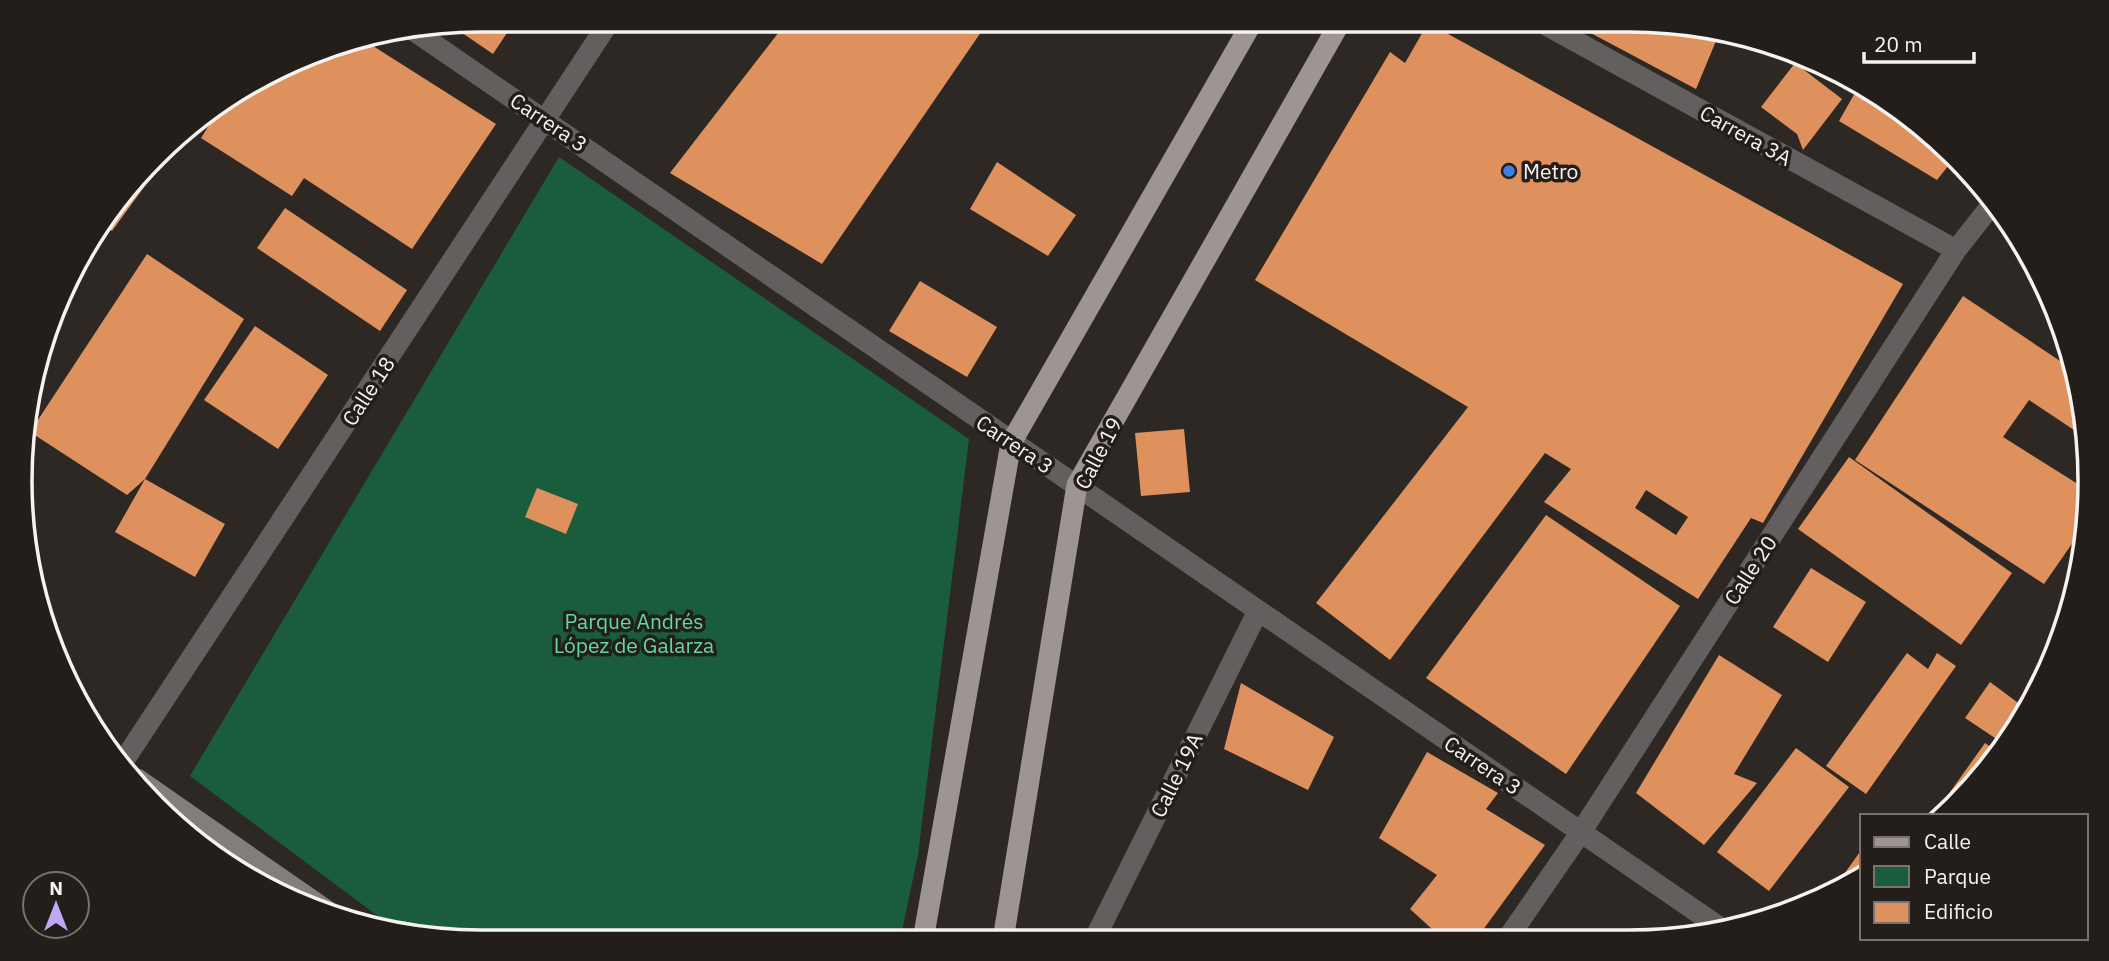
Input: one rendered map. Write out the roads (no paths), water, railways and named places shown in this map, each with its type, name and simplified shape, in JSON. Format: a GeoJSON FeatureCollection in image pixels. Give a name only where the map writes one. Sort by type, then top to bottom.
{"type":"FeatureCollection","features":[{"type":"Feature","properties":{"kind":"main road"},"geometry":{"type":"LineString","coordinates":[[925,930],[1011,443],[1247,32]]}},
{"type":"Feature","properties":{"kind":"main road","name":"Calle 19"},"geometry":{"type":"LineString","coordinates":[[1005,930],[1077,485],[1335,32]]}},
{"type":"Feature","properties":{"kind":"street","name":"Calle 18"},"geometry":{"type":"LineString","coordinates":[[126,757],[547,121],[603,32]]}},
{"type":"Feature","properties":{"kind":"street","name":"Carrera 3A"},"geometry":{"type":"LineString","coordinates":[[1559,32],[1956,250]]}},
{"type":"Feature","properties":{"kind":"street","name":"Carrera 3"},"geometry":{"type":"LineString","coordinates":[[421,35],[1711,922]]}},
{"type":"Feature","properties":{"kind":"street","name":"Calle 20"},"geometry":{"type":"LineString","coordinates":[[1513,930],[1580,832],[1956,250],[1987,210]]}},
{"type":"Feature","properties":{"kind":"street","name":"Calle 19A"},"geometry":{"type":"LineString","coordinates":[[1099,930],[1258,611]]}},
{"type":"Feature","properties":{"kind":"street"},"geometry":{"type":"LineString","coordinates":[[161,795],[293,888]]}},
{"type":"Feature","properties":{"kind":"place","name":"Metro"},"geometry":{"type":"Point","coordinates":[1509,171]}},
{"type":"Feature","properties":{"kind":"park label","name":"Parque Andrés López de Galarza"},"geometry":{"type":"Point","coordinates":[634,633]}}]}
